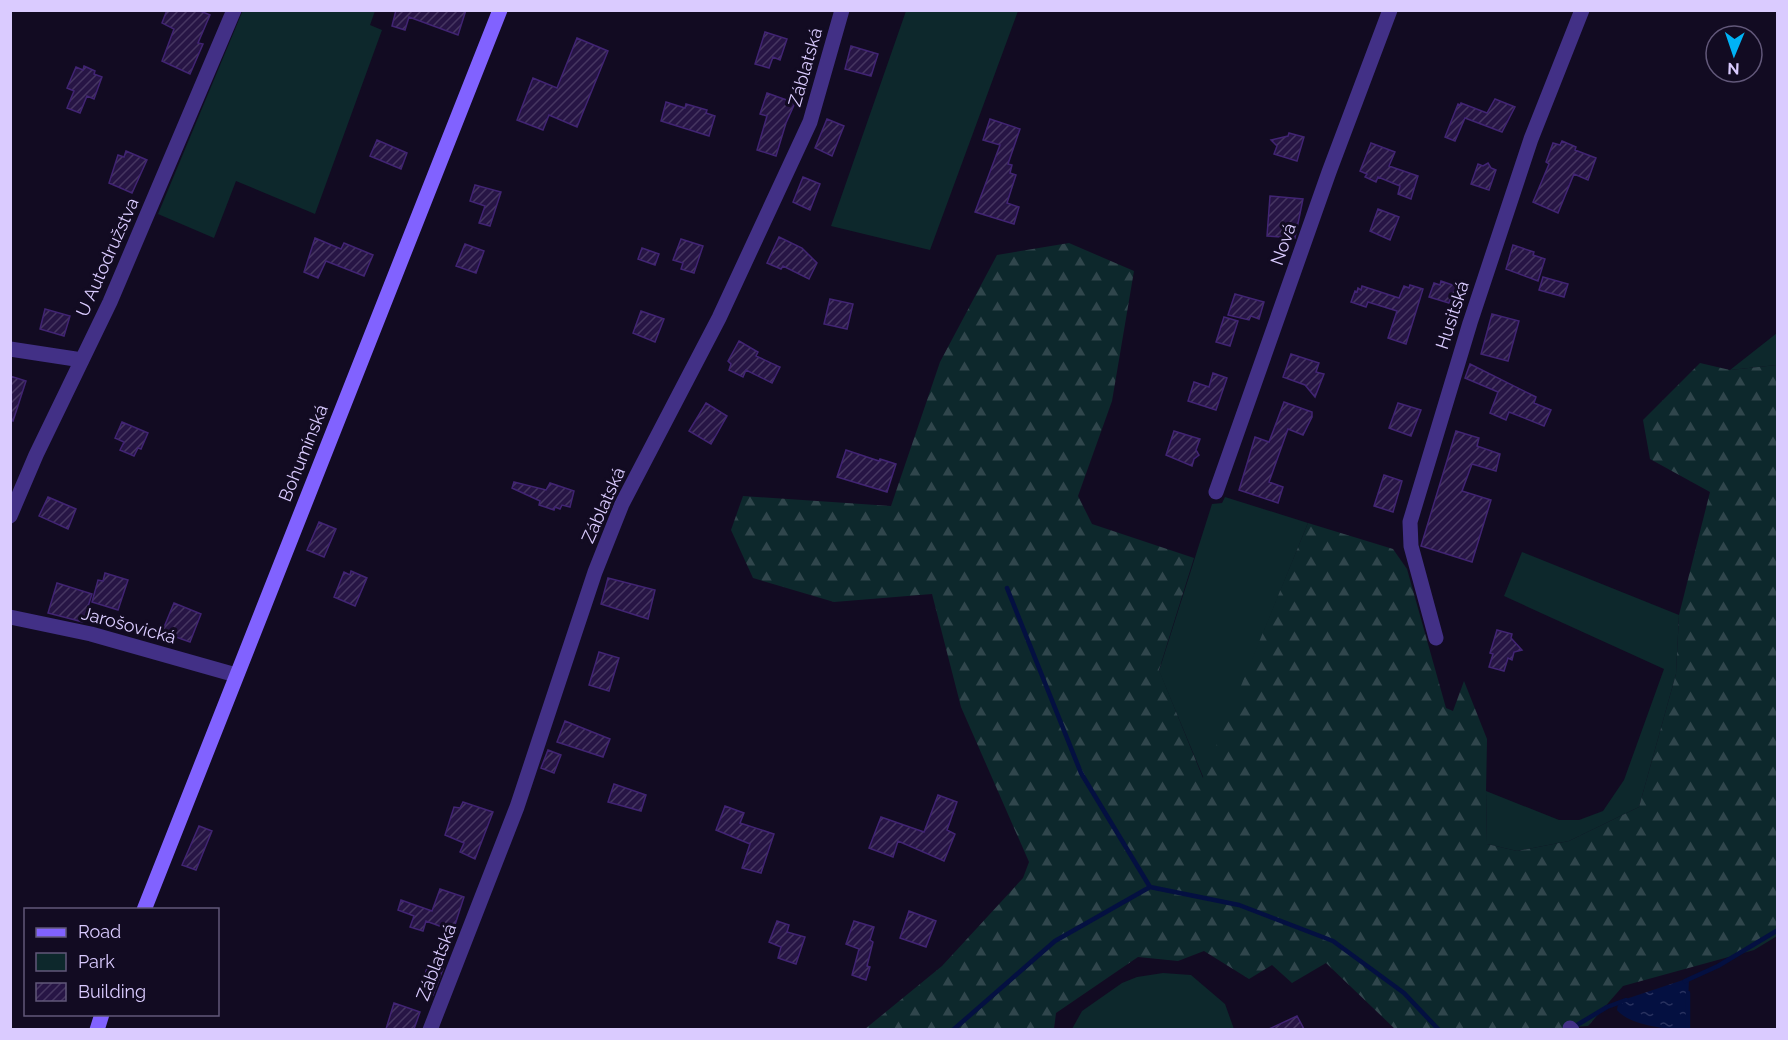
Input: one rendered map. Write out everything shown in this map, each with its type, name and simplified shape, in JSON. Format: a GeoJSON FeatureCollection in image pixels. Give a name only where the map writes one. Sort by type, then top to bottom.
{"type":"FeatureCollection","features":[{"type":"Feature","properties":{"kind":"main road","name":"Bohumínská"},"geometry":{"type":"LineString","coordinates":[[144,908],[500,10]]}},
{"type":"Feature","properties":{"kind":"street","name":"U Autodružstva"},"geometry":{"type":"LineString","coordinates":[[10,516],[36,455],[110,302],[234,10]]}},
{"type":"Feature","properties":{"kind":"street","name":"Záblatská"},"geometry":{"type":"LineString","coordinates":[[430,1029],[517,807],[595,572],[622,504],[719,318],[810,122],[842,10]]}},
{"type":"Feature","properties":{"kind":"street","name":"Nová"},"geometry":{"type":"LineString","coordinates":[[1216,492],[1329,172],[1390,10]]}},
{"type":"Feature","properties":{"kind":"street","name":"Husitská"},"geometry":{"type":"LineString","coordinates":[[1436,638],[1411,546],[1410,522],[1470,323],[1524,161],[1582,10]]}},
{"type":"Feature","properties":{"kind":"street"},"geometry":{"type":"LineString","coordinates":[[10,349],[82,360]]}},
{"type":"Feature","properties":{"kind":"street","name":"Jarošovická"},"geometry":{"type":"LineString","coordinates":[[10,617],[91,634],[236,675]]}},
{"type":"Feature","properties":{"kind":"green space"},"geometry":{"type":"Polygon","coordinates":[[[243,10],[375,11],[370,25],[382,30],[315,214],[236,181],[214,238],[158,214],[243,10]]]}},
{"type":"Feature","properties":{"kind":"green space"},"geometry":{"type":"Polygon","coordinates":[[[906,11],[1018,11],[930,250],[831,226],[906,11]]]}},
{"type":"Feature","properties":{"kind":"green space"},"geometry":{"type":"Polygon","coordinates":[[[1069,243],[1134,271],[1112,401],[1078,496],[1092,524],[1194,558],[1159,670],[1203,778],[1308,523],[1393,549],[1407,569],[1446,708],[1453,711],[1464,681],[1487,739],[1487,844],[1517,851],[1569,841],[1639,807],[1676,674],[1679,615],[1710,492],[1650,459],[1643,420],[1700,363],[1730,370],[1777,365],[1777,936],[1754,950],[1623,986],[1588,1026],[1566,1029],[1395,1029],[1326,963],[1292,983],[1272,965],[1249,979],[1204,951],[1178,961],[1138,957],[1056,1013],[1054,1029],[865,1029],[942,966],[1023,878],[1029,862],[961,707],[932,594],[834,602],[753,578],[731,530],[743,496],[891,506],[940,362],[997,255],[1069,243]]]}},
{"type":"Feature","properties":{"kind":"green space"},"geometry":{"type":"Polygon","coordinates":[[[1777,333],[1777,365],[1730,370],[1777,333]]]}},
{"type":"Feature","properties":{"kind":"green space"},"geometry":{"type":"Polygon","coordinates":[[[1225,497],[1308,523],[1204,779],[1159,671],[1212,504],[1222,503],[1225,497]]]}},
{"type":"Feature","properties":{"kind":"green space"},"geometry":{"type":"Polygon","coordinates":[[[1522,552],[1679,615],[1676,674],[1639,807],[1569,841],[1517,851],[1487,844],[1486,791],[1559,820],[1579,820],[1603,811],[1624,780],[1664,669],[1504,596],[1522,552]]]}},
{"type":"Feature","properties":{"kind":"green space"},"geometry":{"type":"Polygon","coordinates":[[[1163,973],[1191,975],[1225,1004],[1234,1029],[1072,1029],[1082,1011],[1122,983],[1137,977],[1163,973]]]}},
{"type":"Feature","properties":{"kind":"water"},"geometry":{"type":"Polygon","coordinates":[[[1689,978],[1687,1029],[1669,1029],[1639,1023],[1617,1010],[1618,1004],[1623,1000],[1689,978]]]}},
{"type":"Feature","properties":{"kind":"building"},"geometry":{"type":"Polygon","coordinates":[[[167,10],[198,10],[210,15],[198,43],[203,44],[190,74],[162,61],[174,29],[162,23],[167,10]]]}},
{"type":"Feature","properties":{"kind":"building"},"geometry":{"type":"Polygon","coordinates":[[[396,10],[466,10],[458,35],[409,17],[405,30],[392,26],[396,10]]]}},
{"type":"Feature","properties":{"kind":"building"},"geometry":{"type":"Polygon","coordinates":[[[765,32],[787,39],[780,60],[773,57],[769,68],[755,64],[765,32]]]}},
{"type":"Feature","properties":{"kind":"building"},"geometry":{"type":"Polygon","coordinates":[[[577,38],[608,51],[577,127],[549,115],[543,130],[517,120],[533,78],[557,88],[577,38]]]}},
{"type":"Feature","properties":{"kind":"building"},"geometry":{"type":"Polygon","coordinates":[[[851,46],[878,54],[871,76],[845,69],[851,46]]]}},
{"type":"Feature","properties":{"kind":"building"},"geometry":{"type":"Polygon","coordinates":[[[84,66],[102,77],[94,99],[87,96],[80,113],[67,108],[74,91],[67,88],[76,67],[83,70],[84,66]]]}},
{"type":"Feature","properties":{"kind":"building"},"geometry":{"type":"Polygon","coordinates":[[[767,93],[795,103],[776,156],[757,150],[767,116],[760,114],[767,93]]]}},
{"type":"Feature","properties":{"kind":"building"},"geometry":{"type":"Polygon","coordinates":[[[1495,99],[1515,107],[1502,132],[1465,118],[1455,141],[1445,137],[1458,104],[1461,103],[1487,113],[1495,99]]]}},
{"type":"Feature","properties":{"kind":"building"},"geometry":{"type":"Polygon","coordinates":[[[666,102],[685,108],[686,104],[707,110],[706,113],[715,116],[709,136],[661,121],[666,102]]]}},
{"type":"Feature","properties":{"kind":"building"},"geometry":{"type":"Polygon","coordinates":[[[827,119],[844,126],[832,156],[815,148],[827,119]]]}},
{"type":"Feature","properties":{"kind":"building"},"geometry":{"type":"Polygon","coordinates":[[[990,119],[1020,129],[1008,164],[1012,165],[1010,173],[1016,175],[1007,203],[1019,207],[1014,224],[975,212],[1000,145],[983,140],[990,119]]]}},
{"type":"Feature","properties":{"kind":"building"},"geometry":{"type":"Polygon","coordinates":[[[1289,133],[1304,137],[1297,161],[1274,154],[1277,146],[1271,140],[1288,136],[1289,133]]]}},
{"type":"Feature","properties":{"kind":"building"},"geometry":{"type":"Polygon","coordinates":[[[377,140],[407,153],[401,169],[370,156],[377,140]]]}},
{"type":"Feature","properties":{"kind":"building"},"geometry":{"type":"Polygon","coordinates":[[[1562,141],[1576,147],[1575,150],[1596,158],[1588,180],[1574,174],[1558,213],[1533,202],[1549,164],[1546,162],[1553,143],[1560,145],[1562,141]]]}},
{"type":"Feature","properties":{"kind":"building"},"geometry":{"type":"Polygon","coordinates":[[[1371,143],[1395,152],[1389,166],[1418,176],[1411,199],[1398,194],[1400,186],[1378,177],[1376,182],[1365,177],[1367,174],[1360,171],[1371,143]]]}},
{"type":"Feature","properties":{"kind":"building"},"geometry":{"type":"Polygon","coordinates":[[[126,151],[147,160],[132,193],[109,183],[118,155],[124,157],[126,151]]]}},
{"type":"Feature","properties":{"kind":"building"},"geometry":{"type":"Polygon","coordinates":[[[1488,163],[1496,170],[1489,190],[1471,184],[1478,164],[1483,166],[1488,163]]]}},
{"type":"Feature","properties":{"kind":"building"},"geometry":{"type":"Polygon","coordinates":[[[803,177],[820,184],[810,210],[793,202],[803,177]]]}},
{"type":"Feature","properties":{"kind":"building"},"geometry":{"type":"Polygon","coordinates":[[[475,185],[501,192],[490,226],[479,223],[485,206],[470,201],[475,185]]]}},
{"type":"Feature","properties":{"kind":"building"},"geometry":{"type":"Polygon","coordinates":[[[1270,196],[1303,199],[1295,238],[1267,236],[1270,196]]]}},
{"type":"Feature","properties":{"kind":"building"},"geometry":{"type":"Polygon","coordinates":[[[1378,209],[1399,217],[1390,240],[1370,231],[1378,209]]]}},
{"type":"Feature","properties":{"kind":"building"},"geometry":{"type":"Polygon","coordinates":[[[779,237],[802,248],[817,263],[809,279],[783,266],[781,269],[767,263],[779,237]]]}},
{"type":"Feature","properties":{"kind":"building"},"geometry":{"type":"Polygon","coordinates":[[[315,238],[341,249],[344,243],[373,255],[364,276],[326,261],[318,278],[304,272],[315,238]]]}},
{"type":"Feature","properties":{"kind":"building"},"geometry":{"type":"Polygon","coordinates":[[[681,239],[703,246],[694,273],[681,269],[683,263],[673,260],[681,239]]]}},
{"type":"Feature","properties":{"kind":"building"},"geometry":{"type":"Polygon","coordinates":[[[465,244],[484,251],[476,273],[456,266],[465,244]]]}},
{"type":"Feature","properties":{"kind":"building"},"geometry":{"type":"Polygon","coordinates":[[[1513,245],[1534,252],[1533,255],[1545,259],[1538,281],[1506,269],[1513,245]]]}},
{"type":"Feature","properties":{"kind":"building"},"geometry":{"type":"Polygon","coordinates":[[[642,248],[659,254],[655,265],[638,259],[642,248]]]}},
{"type":"Feature","properties":{"kind":"building"},"geometry":{"type":"Polygon","coordinates":[[[1543,277],[1568,284],[1564,297],[1539,290],[1543,277]]]}},
{"type":"Feature","properties":{"kind":"building"},"geometry":{"type":"Polygon","coordinates":[[[1441,281],[1461,288],[1456,303],[1429,297],[1434,283],[1440,285],[1441,281]]]}},
{"type":"Feature","properties":{"kind":"building"},"geometry":{"type":"Polygon","coordinates":[[[1410,285],[1423,289],[1406,344],[1388,338],[1397,311],[1368,302],[1366,307],[1351,302],[1355,291],[1357,292],[1358,288],[1361,290],[1362,286],[1399,298],[1404,286],[1409,288],[1410,285]]]}},
{"type":"Feature","properties":{"kind":"building"},"geometry":{"type":"Polygon","coordinates":[[[1235,294],[1264,302],[1259,319],[1251,316],[1249,320],[1228,315],[1235,294]]]}},
{"type":"Feature","properties":{"kind":"building"},"geometry":{"type":"Polygon","coordinates":[[[830,299],[853,304],[847,329],[824,324],[830,299]]]}},
{"type":"Feature","properties":{"kind":"building"},"geometry":{"type":"Polygon","coordinates":[[[45,309],[70,316],[64,336],[40,329],[45,309]]]}},
{"type":"Feature","properties":{"kind":"building"},"geometry":{"type":"Polygon","coordinates":[[[641,311],[664,319],[655,342],[633,333],[641,311]]]}},
{"type":"Feature","properties":{"kind":"building"},"geometry":{"type":"Polygon","coordinates":[[[1492,314],[1519,321],[1508,361],[1481,354],[1492,314]]]}},
{"type":"Feature","properties":{"kind":"building"},"geometry":{"type":"Polygon","coordinates":[[[1224,317],[1238,321],[1230,346],[1216,342],[1224,317]]]}},
{"type":"Feature","properties":{"kind":"building"},"geometry":{"type":"Polygon","coordinates":[[[739,341],[758,352],[756,356],[780,367],[772,383],[746,370],[743,377],[729,370],[731,364],[728,361],[739,341]]]}},
{"type":"Feature","properties":{"kind":"building"},"geometry":{"type":"Polygon","coordinates":[[[1291,354],[1319,363],[1316,372],[1324,374],[1315,397],[1305,385],[1283,377],[1291,354]]]}},
{"type":"Feature","properties":{"kind":"building"},"geometry":{"type":"Polygon","coordinates":[[[1470,364],[1536,397],[1534,403],[1551,410],[1544,426],[1509,412],[1506,420],[1490,413],[1498,392],[1465,378],[1470,364]]]}},
{"type":"Feature","properties":{"kind":"building"},"geometry":{"type":"Polygon","coordinates":[[[1213,373],[1227,378],[1216,410],[1188,401],[1194,382],[1209,387],[1213,373]]]}},
{"type":"Feature","properties":{"kind":"building"},"geometry":{"type":"Polygon","coordinates":[[[10,376],[26,381],[13,421],[10,420],[10,376]]]}},
{"type":"Feature","properties":{"kind":"building"},"geometry":{"type":"Polygon","coordinates":[[[1284,402],[1312,412],[1312,417],[1303,435],[1288,429],[1269,482],[1283,487],[1278,503],[1239,490],[1255,437],[1269,442],[1284,402]]]}},
{"type":"Feature","properties":{"kind":"building"},"geometry":{"type":"Polygon","coordinates":[[[706,403],[727,416],[711,444],[689,431],[706,403]]]}},
{"type":"Feature","properties":{"kind":"building"},"geometry":{"type":"Polygon","coordinates":[[[1398,403],[1421,410],[1411,436],[1389,428],[1398,403]]]}},
{"type":"Feature","properties":{"kind":"building"},"geometry":{"type":"Polygon","coordinates":[[[122,422],[148,433],[141,449],[138,448],[134,456],[120,450],[124,442],[115,438],[122,422]]]}},
{"type":"Feature","properties":{"kind":"building"},"geometry":{"type":"Polygon","coordinates":[[[1174,431],[1200,439],[1196,450],[1199,455],[1194,459],[1192,466],[1166,455],[1174,431]]]}},
{"type":"Feature","properties":{"kind":"building"},"geometry":{"type":"Polygon","coordinates":[[[1456,431],[1479,438],[1477,446],[1500,454],[1496,471],[1472,464],[1462,491],[1491,500],[1472,562],[1421,546],[1456,431]]]}},
{"type":"Feature","properties":{"kind":"building"},"geometry":{"type":"Polygon","coordinates":[[[846,450],[896,464],[887,492],[837,477],[846,450]]]}},
{"type":"Feature","properties":{"kind":"building"},"geometry":{"type":"Polygon","coordinates":[[[1384,475],[1402,481],[1393,512],[1374,506],[1384,475]]]}},
{"type":"Feature","properties":{"kind":"building"},"geometry":{"type":"Polygon","coordinates":[[[514,482],[546,490],[550,483],[574,491],[570,507],[562,505],[560,509],[555,507],[554,510],[539,505],[540,501],[512,488],[514,482]]]}},
{"type":"Feature","properties":{"kind":"building"},"geometry":{"type":"Polygon","coordinates":[[[48,497],[76,509],[68,529],[39,516],[48,497]]]}},
{"type":"Feature","properties":{"kind":"building"},"geometry":{"type":"Polygon","coordinates":[[[319,522],[336,529],[324,557],[307,550],[319,522]]]}},
{"type":"Feature","properties":{"kind":"building"},"geometry":{"type":"Polygon","coordinates":[[[351,571],[367,578],[355,606],[334,597],[344,572],[350,575],[351,571]]]}},
{"type":"Feature","properties":{"kind":"building"},"geometry":{"type":"Polygon","coordinates":[[[105,573],[128,580],[118,610],[92,602],[98,580],[103,581],[105,573]]]}},
{"type":"Feature","properties":{"kind":"building"},"geometry":{"type":"Polygon","coordinates":[[[608,578],[655,590],[648,619],[601,604],[608,578]]]}},
{"type":"Feature","properties":{"kind":"building"},"geometry":{"type":"Polygon","coordinates":[[[57,583],[92,594],[83,622],[48,613],[57,583]]]}},
{"type":"Feature","properties":{"kind":"building"},"geometry":{"type":"Polygon","coordinates":[[[174,603],[201,614],[190,642],[162,632],[174,603]]]}},
{"type":"Feature","properties":{"kind":"building"},"geometry":{"type":"Polygon","coordinates":[[[1497,630],[1512,634],[1511,638],[1522,650],[1514,652],[1512,660],[1508,658],[1504,671],[1489,667],[1493,654],[1490,653],[1497,630]]]}},
{"type":"Feature","properties":{"kind":"building"},"geometry":{"type":"Polygon","coordinates":[[[599,652],[619,658],[609,691],[589,685],[599,652]]]}},
{"type":"Feature","properties":{"kind":"building"},"geometry":{"type":"Polygon","coordinates":[[[565,721],[610,739],[603,757],[557,742],[565,721]]]}},
{"type":"Feature","properties":{"kind":"building"},"geometry":{"type":"Polygon","coordinates":[[[548,750],[561,755],[554,773],[541,768],[548,750]]]}},
{"type":"Feature","properties":{"kind":"building"},"geometry":{"type":"Polygon","coordinates":[[[614,784],[646,795],[641,811],[608,802],[614,784]]]}},
{"type":"Feature","properties":{"kind":"building"},"geometry":{"type":"Polygon","coordinates":[[[938,795],[957,802],[947,830],[955,834],[944,861],[898,841],[893,857],[869,848],[881,817],[924,832],[938,795]]]}},
{"type":"Feature","properties":{"kind":"building"},"geometry":{"type":"Polygon","coordinates":[[[463,802],[493,812],[475,859],[460,852],[464,843],[445,835],[454,807],[460,808],[463,802]]]}},
{"type":"Feature","properties":{"kind":"building"},"geometry":{"type":"Polygon","coordinates":[[[725,806],[744,813],[740,823],[774,834],[761,873],[742,868],[750,844],[716,830],[725,806]]]}},
{"type":"Feature","properties":{"kind":"building"},"geometry":{"type":"Polygon","coordinates":[[[199,826],[212,831],[196,870],[182,865],[199,826]]]}},
{"type":"Feature","properties":{"kind":"building"},"geometry":{"type":"Polygon","coordinates":[[[440,889],[464,897],[453,931],[426,921],[423,931],[410,927],[414,916],[398,910],[401,900],[432,911],[440,889]]]}},
{"type":"Feature","properties":{"kind":"building"},"geometry":{"type":"Polygon","coordinates":[[[909,911],[936,921],[926,947],[900,938],[909,911]]]}},
{"type":"Feature","properties":{"kind":"building"},"geometry":{"type":"Polygon","coordinates":[[[777,921],[789,925],[787,932],[805,937],[796,964],[778,958],[781,947],[769,942],[777,921]]]}},
{"type":"Feature","properties":{"kind":"building"},"geometry":{"type":"Polygon","coordinates":[[[854,921],[874,927],[867,966],[870,967],[866,980],[852,975],[859,949],[846,944],[854,921]]]}},
{"type":"Feature","properties":{"kind":"building"},"geometry":{"type":"Polygon","coordinates":[[[429,963],[443,969],[433,995],[419,990],[429,963]]]}},
{"type":"Feature","properties":{"kind":"building"},"geometry":{"type":"Polygon","coordinates":[[[394,1003],[420,1012],[414,1029],[386,1029],[394,1003]]]}},
{"type":"Feature","properties":{"kind":"building"},"geometry":{"type":"Polygon","coordinates":[[[1297,1016],[1304,1029],[1269,1029],[1297,1016]]]}},
{"type":"Feature","properties":{"kind":"waterway"},"geometry":{"type":"LineString","coordinates":[[1007,588],[1081,773],[1150,887]]}},
{"type":"Feature","properties":{"kind":"waterway"},"geometry":{"type":"LineString","coordinates":[[953,1030],[1055,941],[1150,887],[1239,905],[1333,941],[1404,993],[1439,1030]]}},
{"type":"Feature","properties":{"kind":"waterway"},"geometry":{"type":"LineString","coordinates":[[1685,981],[1718,966],[1778,930]]}},
{"type":"Feature","properties":{"kind":"waterway"},"geometry":{"type":"LineString","coordinates":[[1688,993],[1688,1030]]}},
{"type":"Feature","properties":{"kind":"waterway"},"geometry":{"type":"LineString","coordinates":[[1572,1028],[1607,1007],[1626,1000]]}}]}
